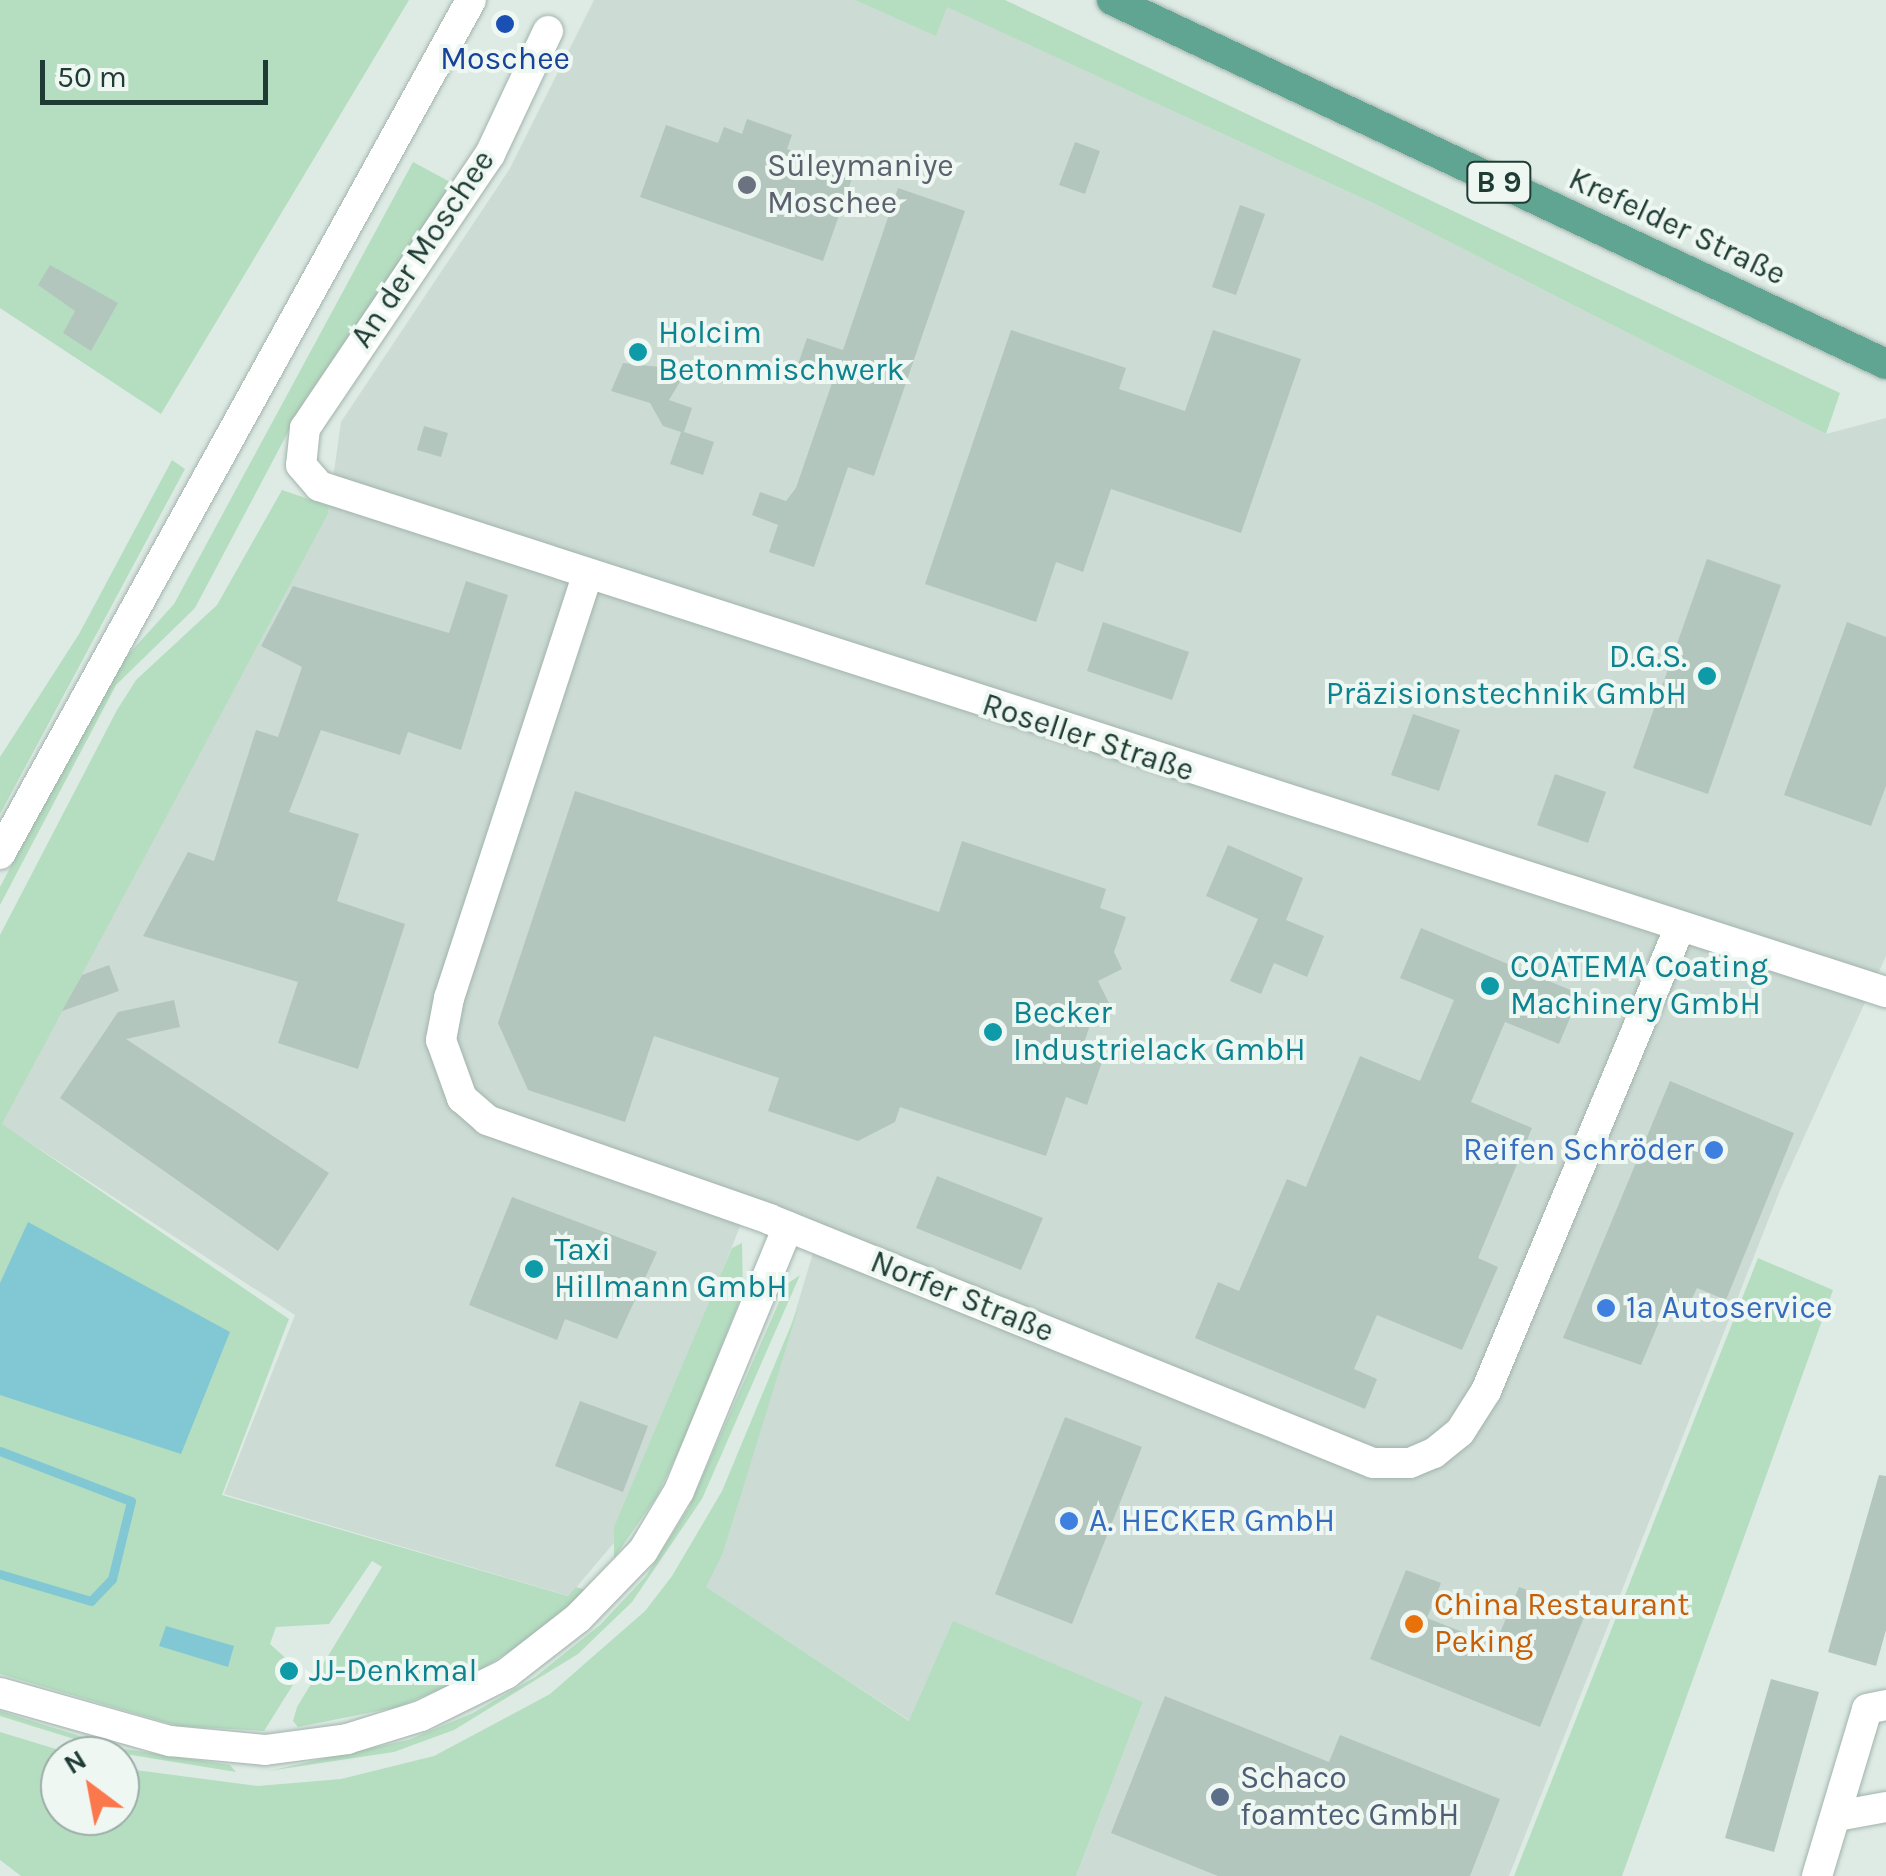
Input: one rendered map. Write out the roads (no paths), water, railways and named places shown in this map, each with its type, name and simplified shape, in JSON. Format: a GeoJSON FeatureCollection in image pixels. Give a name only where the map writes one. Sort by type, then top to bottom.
{"type":"FeatureCollection","features":[{"type":"Feature","properties":{"kind":"main road","name":"Krefelder Straße"},"geometry":{"type":"LineString","coordinates":[[1112,0],[1886,364]]}},
{"type":"Feature","properties":{"kind":"street"},"geometry":{"type":"LineString","coordinates":[[0,854],[471,0]]}},
{"type":"Feature","properties":{"kind":"street","name":"An der Moschee"},"geometry":{"type":"LineString","coordinates":[[301,465],[305,428],[490,154],[548,31]]}},
{"type":"Feature","properties":{"kind":"street","name":"Roseller Straße"},"geometry":{"type":"LineString","coordinates":[[301,465],[319,486],[588,576],[1679,929],[1886,992]]}},
{"type":"Feature","properties":{"kind":"street","name":"Norfer Straße"},"geometry":{"type":"LineString","coordinates":[[588,576],[448,998],[441,1040],[448,1072],[462,1098],[487,1120],[788,1227],[1374,1463],[1410,1463],[1460,1432],[1486,1391],[1679,929]]}},
{"type":"Feature","properties":{"kind":"street"},"geometry":{"type":"LineString","coordinates":[[0,1693],[170,1742],[265,1750],[348,1740],[422,1716],[506,1674],[578,1618],[643,1551],[680,1492],[788,1227]]}},
{"type":"Feature","properties":{"kind":"street"},"geometry":{"type":"LineString","coordinates":[[1818,1876],[1867,1709],[1886,1704]]}},
{"type":"Feature","properties":{"kind":"street"},"geometry":{"type":"LineString","coordinates":[[1837,1816],[1886,1806]]}},
{"type":"Feature","properties":{"kind":"water"},"geometry":{"type":"Polygon","coordinates":[[[28,1222],[230,1332],[181,1454],[0,1395],[0,1283],[28,1222]]]}},
{"type":"Feature","properties":{"kind":"water"},"geometry":{"type":"Polygon","coordinates":[[[166,1626],[234,1646],[228,1667],[159,1646],[166,1626]]]}},
{"type":"Feature","properties":{"kind":"waterway"},"geometry":{"type":"LineString","coordinates":[[0,1451],[131,1501],[112,1579],[91,1601],[0,1574]]}},
{"type":"Feature","properties":{"kind":"place","name":"Moschee"},"geometry":{"type":"Point","coordinates":[505,24]}},
{"type":"Feature","properties":{"kind":"place","name":"Süleymaniye Moschee"},"geometry":{"type":"Point","coordinates":[747,185]}},
{"type":"Feature","properties":{"kind":"place","name":"Holcim Betonmischwerk"},"geometry":{"type":"Point","coordinates":[638,352]}},
{"type":"Feature","properties":{"kind":"place","name":"D.G.S. Präzisionstechnik GmbH"},"geometry":{"type":"Point","coordinates":[1707,676]}},
{"type":"Feature","properties":{"kind":"place","name":"COATEMA Coating Machinery GmbH"},"geometry":{"type":"Point","coordinates":[1490,986]}},
{"type":"Feature","properties":{"kind":"place","name":"Becker Industrielack GmbH"},"geometry":{"type":"Point","coordinates":[993,1032]}},
{"type":"Feature","properties":{"kind":"place","name":"Reifen Schröder"},"geometry":{"type":"Point","coordinates":[1714,1150]}},
{"type":"Feature","properties":{"kind":"place","name":"Taxi Hillmann GmbH"},"geometry":{"type":"Point","coordinates":[534,1269]}},
{"type":"Feature","properties":{"kind":"place","name":"1a Autoservice"},"geometry":{"type":"Point","coordinates":[1606,1308]}},
{"type":"Feature","properties":{"kind":"place","name":"A. HECKER GmbH"},"geometry":{"type":"Point","coordinates":[1069,1521]}},
{"type":"Feature","properties":{"kind":"place","name":"China Restaurant Peking"},"geometry":{"type":"Point","coordinates":[1414,1624]}},
{"type":"Feature","properties":{"kind":"place","name":"JJ-Denkmal"},"geometry":{"type":"Point","coordinates":[289,1671]}},
{"type":"Feature","properties":{"kind":"place","name":"Schaco foamtec GmbH"},"geometry":{"type":"Point","coordinates":[1220,1797]}}]}
